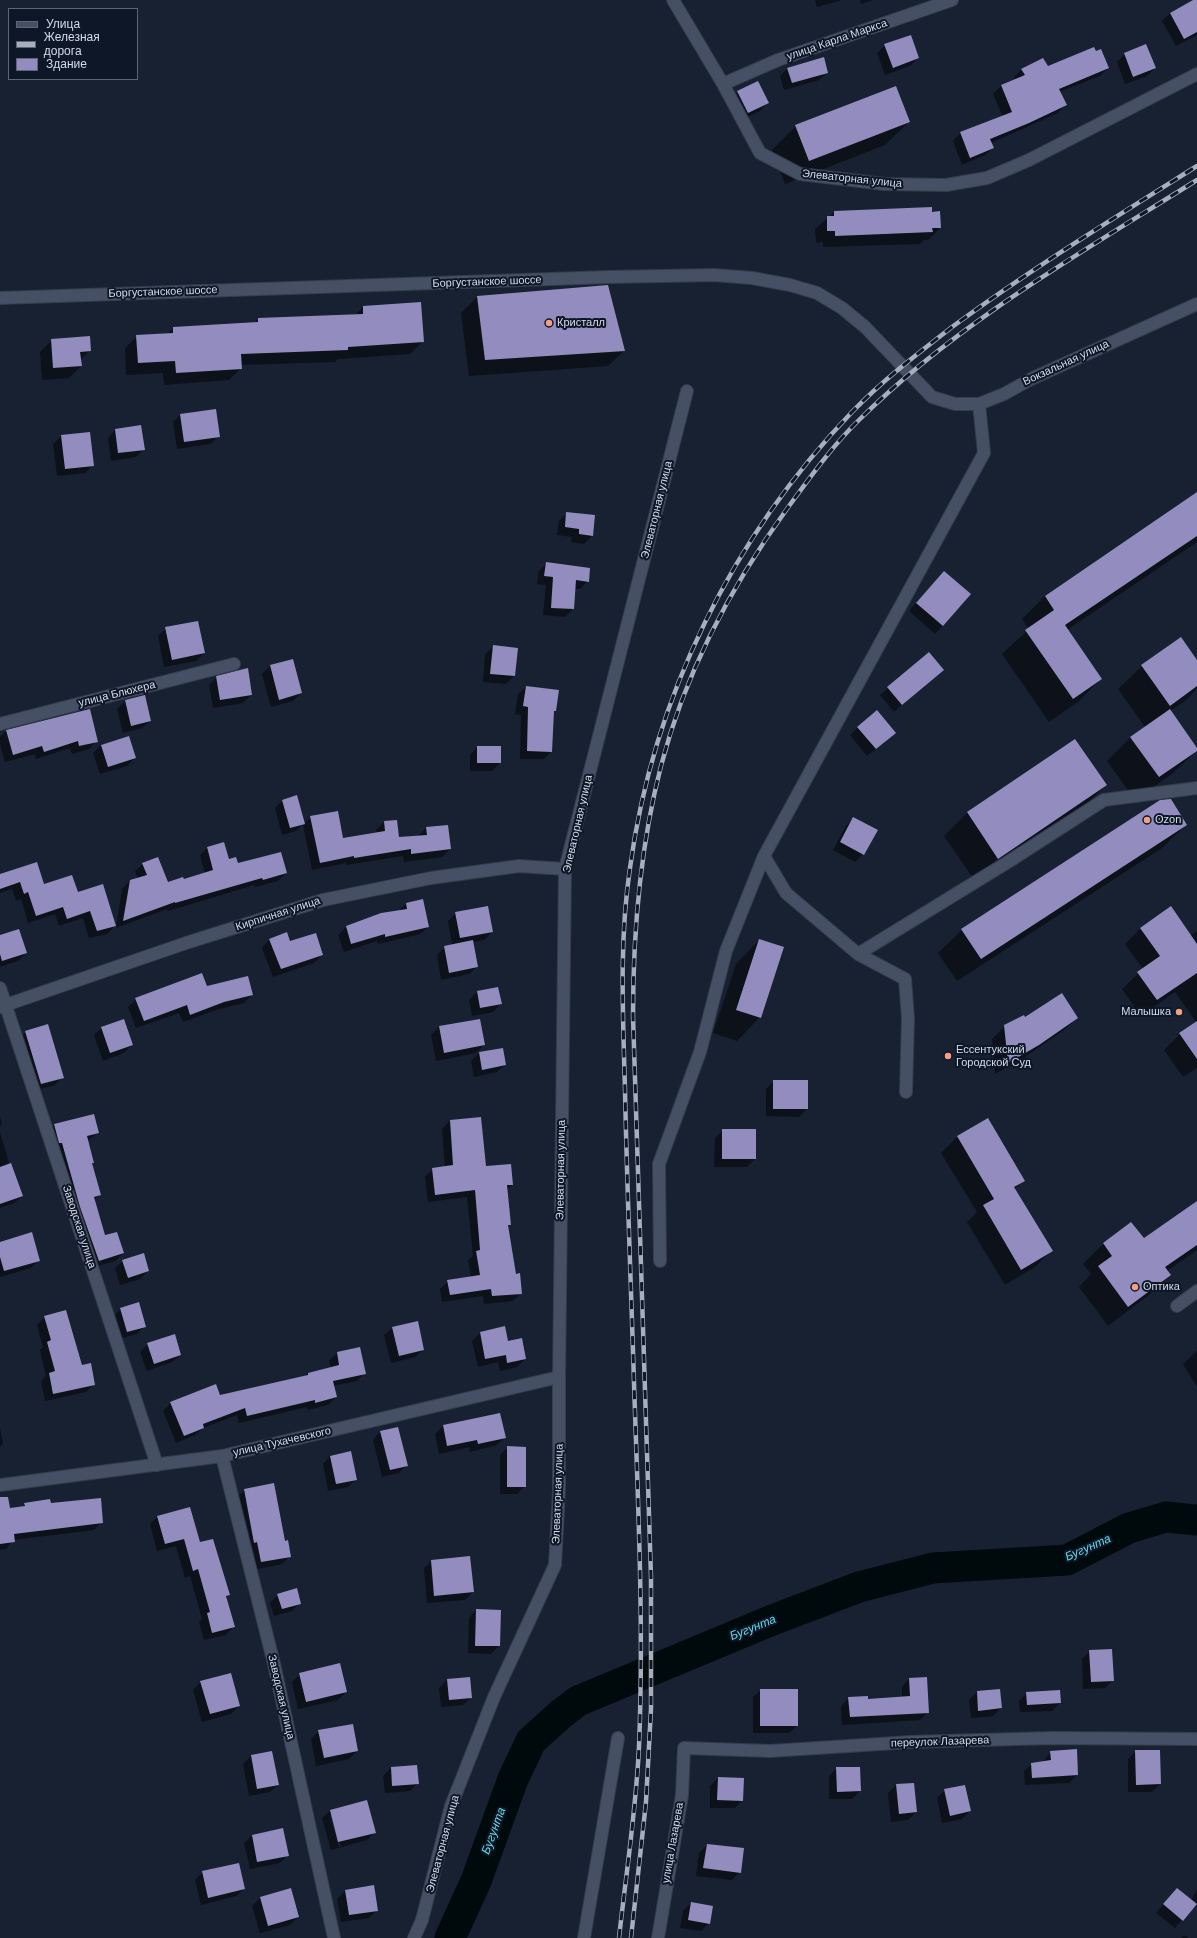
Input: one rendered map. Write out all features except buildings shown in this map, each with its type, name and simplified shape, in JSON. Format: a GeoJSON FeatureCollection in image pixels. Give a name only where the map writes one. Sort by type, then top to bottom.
{"type":"FeatureCollection","features":[{"type":"Feature","properties":{"kind":"street","name":"Элеваторная улица"},"geometry":{"type":"LineString","coordinates":[[672,0],[723,84],[760,153],[800,174],[884,184],[946,185],[987,178],[1028,160],[1197,74]]}},
{"type":"Feature","properties":{"kind":"street","name":"улица Карла Маркса"},"geometry":{"type":"LineString","coordinates":[[723,84],[778,60],[952,0]]}},
{"type":"Feature","properties":{"kind":"street","name":"Боргустанское шоссе"},"geometry":{"type":"LineString","coordinates":[[0,298],[609,277],[714,275],[752,278],[790,285],[817,294],[842,308],[865,327],[932,397]]}},
{"type":"Feature","properties":{"kind":"street","name":"Вокзальная улица"},"geometry":{"type":"LineString","coordinates":[[932,397],[955,404],[979,404],[1197,304]]}},
{"type":"Feature","properties":{"kind":"street","name":"Элеваторная улица"},"geometry":{"type":"LineString","coordinates":[[414,1938],[422,1920],[451,1806],[497,1691],[555,1566],[560,1490],[559,1377],[565,869],[687,391]]}},
{"type":"Feature","properties":{"kind":"street"},"geometry":{"type":"LineString","coordinates":[[660,1261],[659,1164],[700,1052],[726,951],[764,856],[984,453],[979,404]]}},
{"type":"Feature","properties":{"kind":"street","name":"улица Блюхера"},"geometry":{"type":"LineString","coordinates":[[0,724],[234,664]]}},
{"type":"Feature","properties":{"kind":"street"},"geometry":{"type":"LineString","coordinates":[[858,954],[1008,862],[1104,800],[1197,788]]}},
{"type":"Feature","properties":{"kind":"street"},"geometry":{"type":"LineString","coordinates":[[764,856],[786,893],[858,954],[905,979],[908,1018],[906,1092]]}},
{"type":"Feature","properties":{"kind":"street","name":"Кирпичная улица"},"geometry":{"type":"LineString","coordinates":[[3,1006],[189,942],[323,900],[431,878],[519,866],[565,869]]}},
{"type":"Feature","properties":{"kind":"street","name":"Заводская улица"},"geometry":{"type":"LineString","coordinates":[[0,988],[3,1006],[157,1465]]}},
{"type":"Feature","properties":{"kind":"street"},"geometry":{"type":"LineString","coordinates":[[1177,1306],[1197,1291]]}},
{"type":"Feature","properties":{"kind":"street","name":"улица Тухачевского"},"geometry":{"type":"LineString","coordinates":[[0,1484],[222,1456],[559,1377]]}},
{"type":"Feature","properties":{"kind":"street","name":"Заводская улица"},"geometry":{"type":"LineString","coordinates":[[222,1456],[276,1672],[334,1938]]}},
{"type":"Feature","properties":{"kind":"street"},"geometry":{"type":"LineString","coordinates":[[584,1938],[618,1738]]}},
{"type":"Feature","properties":{"kind":"street","name":"переулок Лазарева"},"geometry":{"type":"LineString","coordinates":[[684,1748],[770,1751],[911,1742],[1060,1738],[1197,1739]]}},
{"type":"Feature","properties":{"kind":"street","name":"улица Лазарева"},"geometry":{"type":"LineString","coordinates":[[658,1938],[682,1795],[684,1748]]}},
{"type":"Feature","properties":{"kind":"waterway","name":"Бугунта"},"geometry":{"type":"LineString","coordinates":[[450,1938],[476,1881],[513,1779],[531,1741],[578,1701],[770,1621],[859,1587],[933,1568],[1067,1560],[1129,1528],[1166,1517],[1197,1520]]}},
{"type":"Feature","properties":{"kind":"railway"},"geometry":{"type":"LineString","coordinates":[[619,1938],[638,1771],[641,1656],[639,1519],[623,1034],[623,951],[624,923],[630,868],[641,804],[658,742],[679,681],[705,622],[736,566],[770,512],[809,460],[852,412],[900,368],[952,327],[1073,244],[1197,166]]}},
{"type":"Feature","properties":{"kind":"railway"},"geometry":{"type":"LineString","coordinates":[[631,1938],[646,1802],[651,1709],[651,1577],[633,1016],[634,953],[639,890],[648,827],[661,766],[671,731],[697,663],[730,598],[768,535],[831,450],[850,429],[898,384],[937,351],[979,320],[1065,262],[1197,180]]}},
{"type":"Feature","properties":{"kind":"place","name":"Кристалл"},"geometry":{"type":"Point","coordinates":[549,323]}},
{"type":"Feature","properties":{"kind":"place","name":"Ozon"},"geometry":{"type":"Point","coordinates":[1147,820]}},
{"type":"Feature","properties":{"kind":"place","name":"Малышка"},"geometry":{"type":"Point","coordinates":[1179,1012]}},
{"type":"Feature","properties":{"kind":"place","name":"Ессентукский Городской Суд"},"geometry":{"type":"Point","coordinates":[948,1056]}},
{"type":"Feature","properties":{"kind":"place","name":"Оптика"},"geometry":{"type":"Point","coordinates":[1135,1287]}}]}
